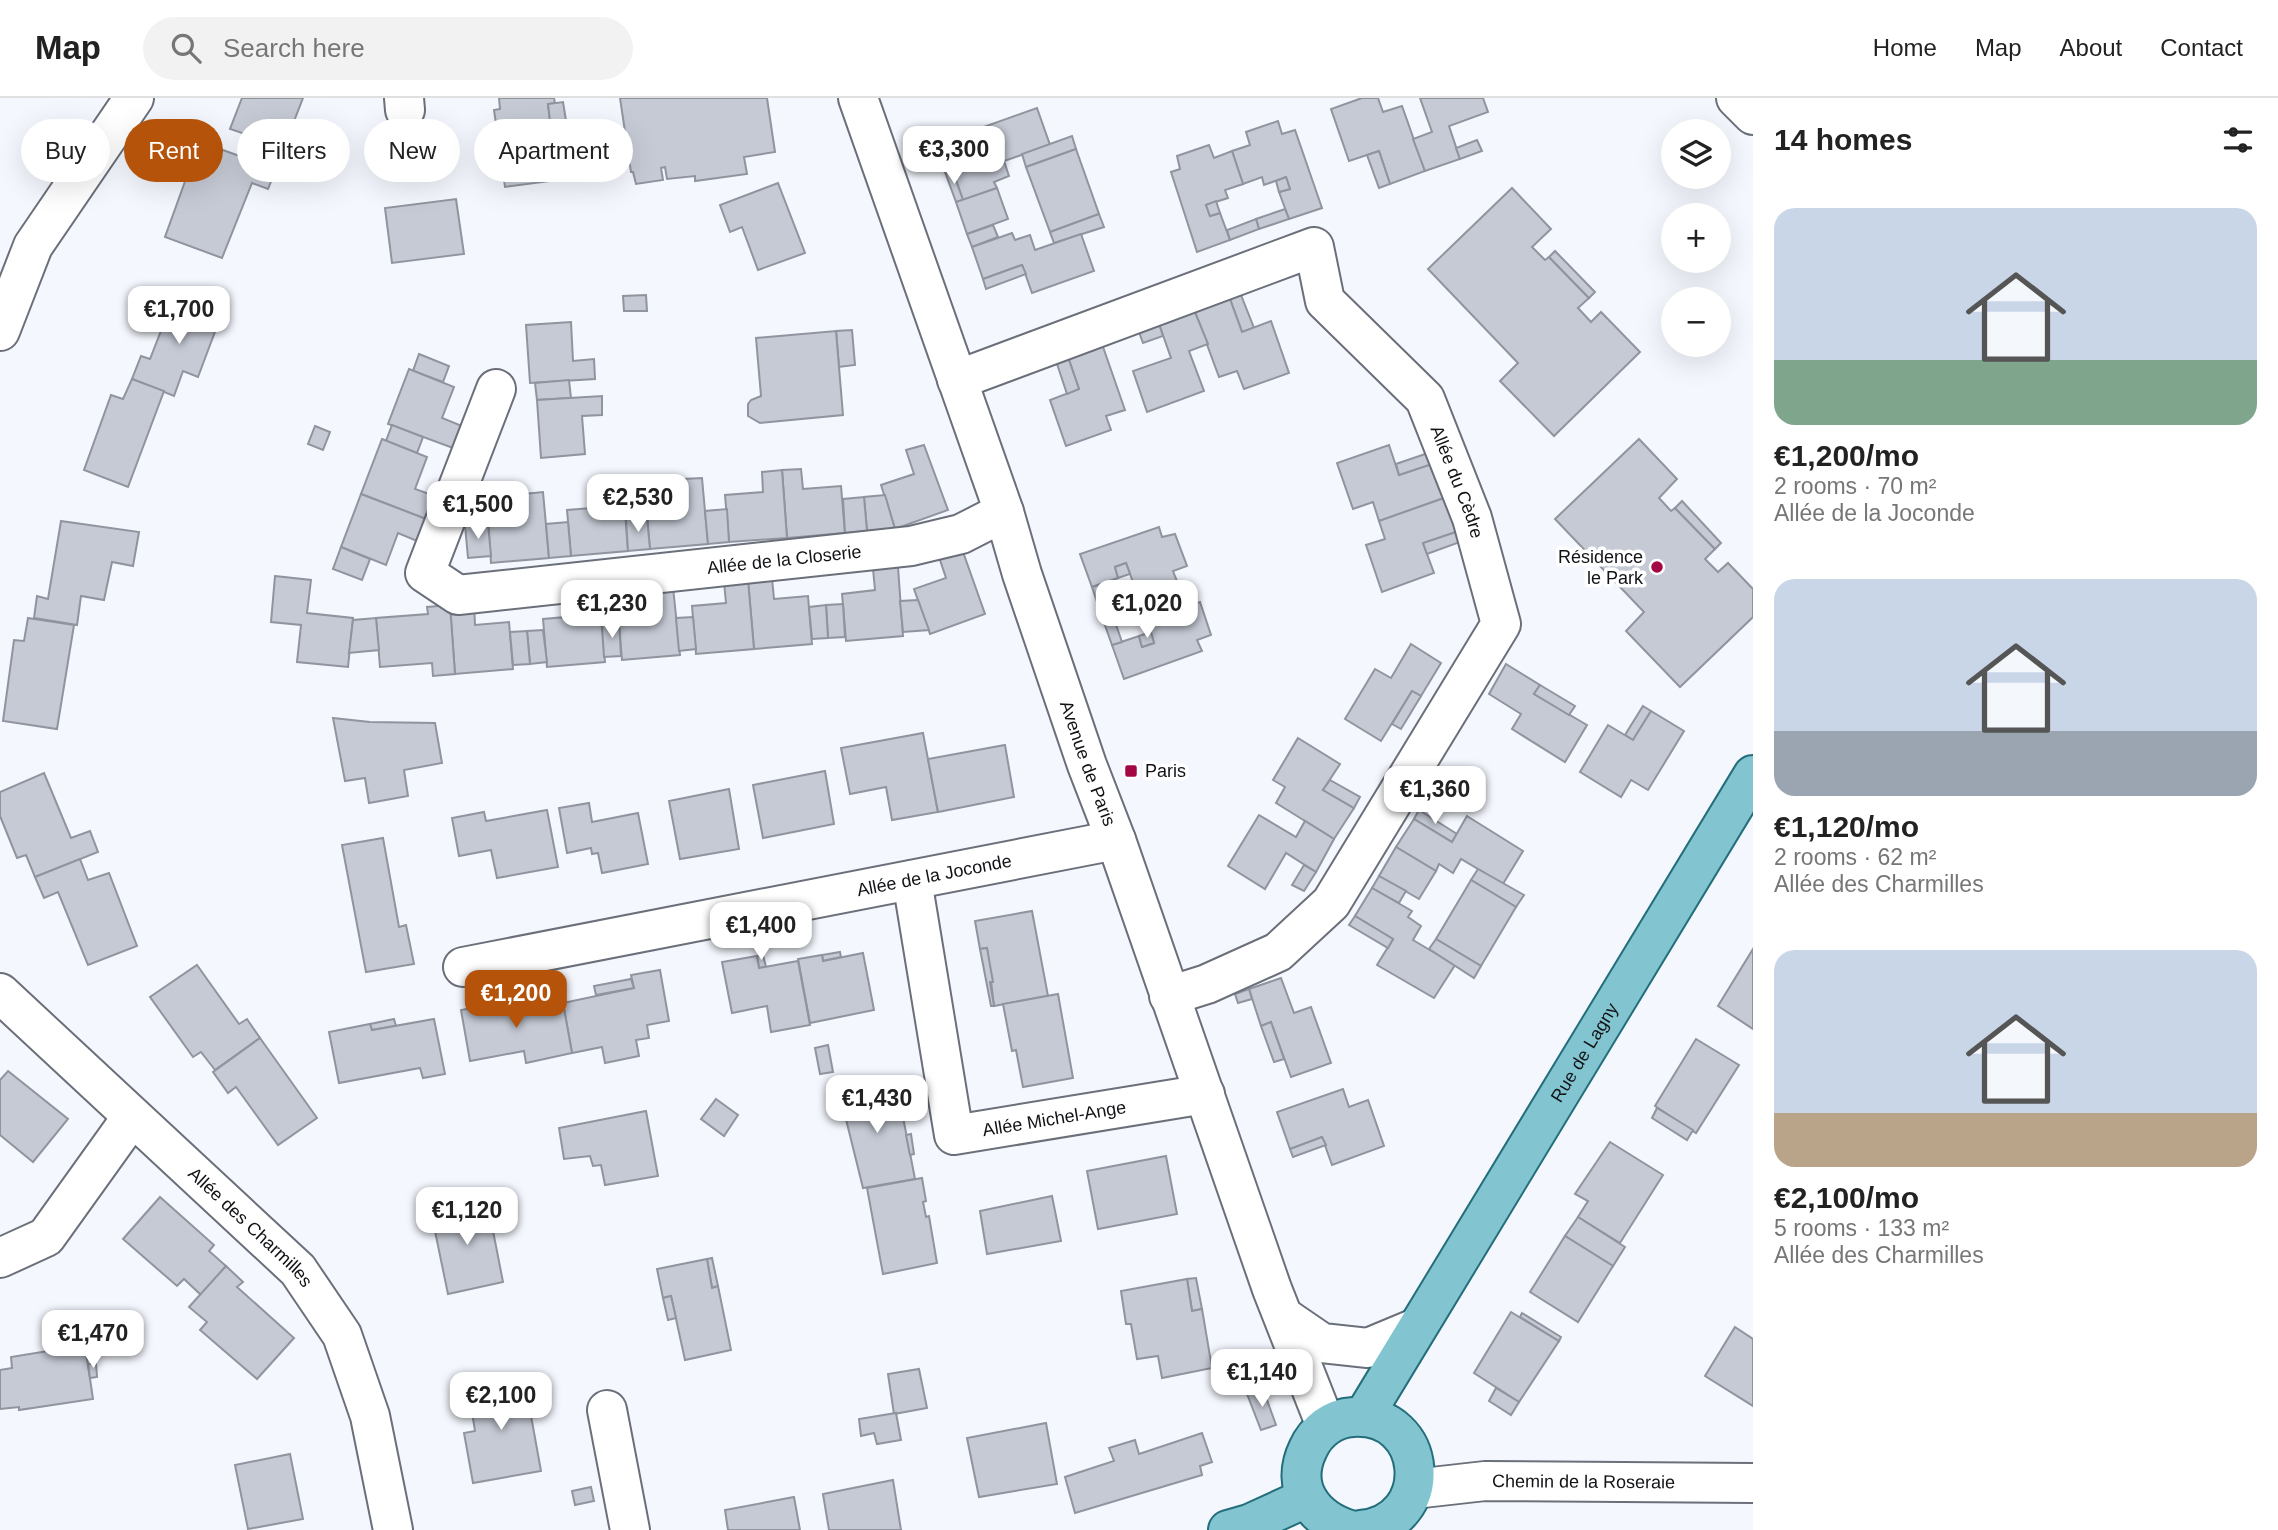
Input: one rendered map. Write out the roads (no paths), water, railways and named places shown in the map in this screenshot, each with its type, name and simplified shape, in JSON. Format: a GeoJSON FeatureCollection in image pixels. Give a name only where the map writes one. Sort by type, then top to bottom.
{"type":"FeatureCollection","features":[{"type":"Feature","properties":{"kind":"main road","name":"Rue de Lagny"},"geometry":{"type":"LineString","coordinates":[[1364,1416],[1753,775]]}},
{"type":"Feature","properties":{"kind":"main road"},"geometry":{"type":"LineString","coordinates":[[1350,1530],[1334,1525],[1318,1514],[1306,1497],[1301,1478],[1303,1458],[1312,1440],[1326,1426],[1344,1418],[1364,1416],[1383,1421],[1399,1433],[1411,1449],[1416,1469],[1414,1489],[1405,1506],[1391,1520],[1373,1529],[1361,1530]]}},
{"type":"Feature","properties":{"kind":"main road"},"geometry":{"type":"LineString","coordinates":[[1228,1530],[1249,1524],[1306,1497]]}},
{"type":"Feature","properties":{"kind":"street"},"geometry":{"type":"LineString","coordinates":[[0,331],[33,246],[134,98]]}},
{"type":"Feature","properties":{"kind":"street","name":"Avenue de Paris"},"geometry":{"type":"LineString","coordinates":[[858,98],[1004,512],[1022,574],[1083,752],[1284,1317],[1326,1426]]}},
{"type":"Feature","properties":{"kind":"street"},"geometry":{"type":"LineString","coordinates":[[1736,98],[1753,115]]}},
{"type":"Feature","properties":{"kind":"street","name":"Allée du Cèdre"},"geometry":{"type":"LineString","coordinates":[[957,380],[1314,247],[1325,301],[1425,400],[1472,518],[1501,624],[1331,903],[1278,952],[1207,984],[1169,996]]}},
{"type":"Feature","properties":{"kind":"street","name":"Allée de la Closerie"},"geometry":{"type":"LineString","coordinates":[[496,389],[425,573],[458,595],[911,546],[961,534],[1004,512]]}},
{"type":"Feature","properties":{"kind":"street","name":"Allée de la Joconde"},"geometry":{"type":"LineString","coordinates":[[463,967],[1116,840]]}},
{"type":"Feature","properties":{"kind":"street","name":"Allée Michel-Ange"},"geometry":{"type":"LineString","coordinates":[[912,880],[954,1135],[1205,1094]]}},
{"type":"Feature","properties":{"kind":"street","name":"Allée des Charmilles"},"geometry":{"type":"LineString","coordinates":[[0,993],[298,1270],[342,1335],[370,1416],[393,1530]]}},
{"type":"Feature","properties":{"kind":"street"},"geometry":{"type":"LineString","coordinates":[[0,1258],[46,1237],[132,1117]]}},
{"type":"Feature","properties":{"kind":"street"},"geometry":{"type":"LineString","coordinates":[[1284,1317],[1322,1342],[1368,1348],[1416,1328]]}},
{"type":"Feature","properties":{"kind":"street"},"geometry":{"type":"LineString","coordinates":[[607,1410],[630,1530]]}},
{"type":"Feature","properties":{"kind":"street","name":"Chemin de la Roseraie"},"geometry":{"type":"LineString","coordinates":[[1414,1489],[1485,1481],[1753,1483]]}},
{"type":"Feature","properties":{"kind":"place","name":"Résidence le Park"},"geometry":{"type":"Point","coordinates":[1657,567]}},
{"type":"Feature","properties":{"kind":"place","name":"Paris"},"geometry":{"type":"Point","coordinates":[1131,771]}}]}
